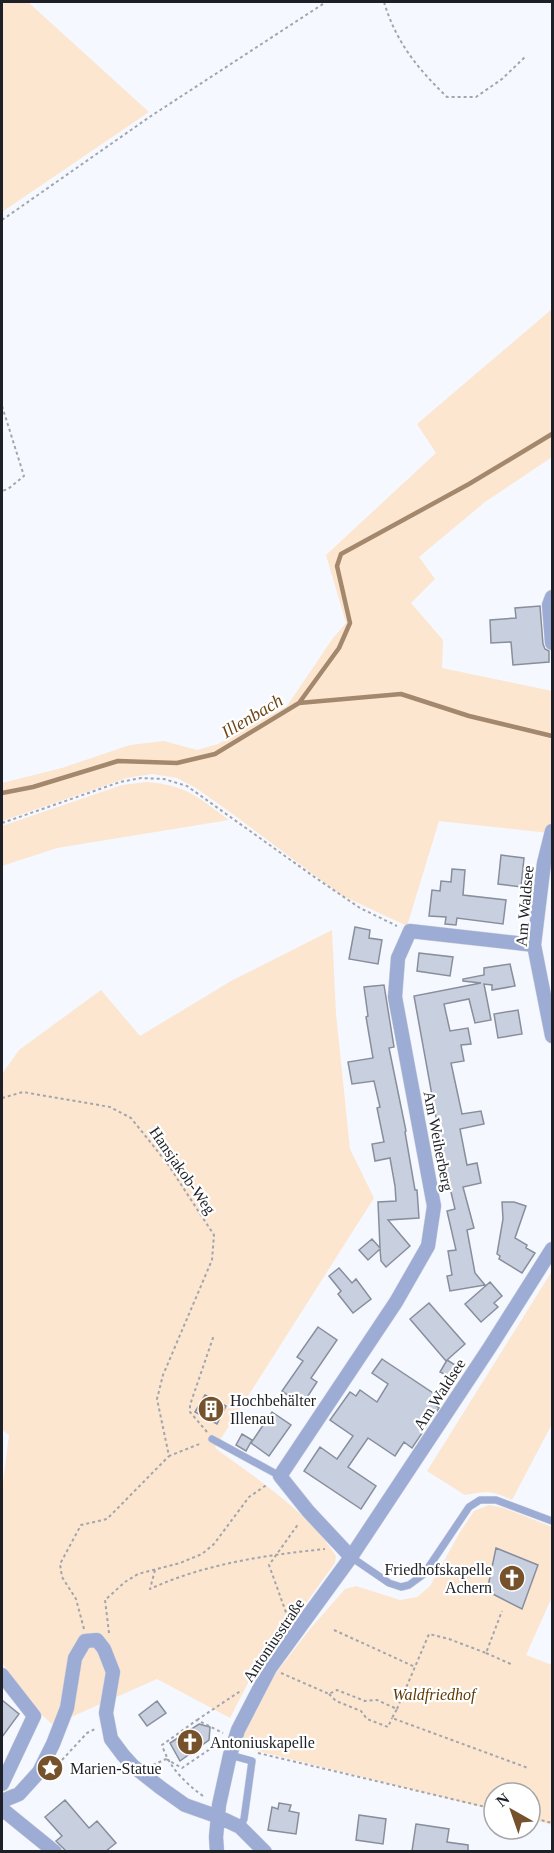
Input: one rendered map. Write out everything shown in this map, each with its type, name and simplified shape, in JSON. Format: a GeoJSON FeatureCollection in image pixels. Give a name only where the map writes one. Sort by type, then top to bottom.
{"type":"FeatureCollection","features":[{"type":"Feature","properties":{"kind":"street"},"geometry":{"type":"LineString","coordinates":[[552,597],[549,605],[552,643]]}},
{"type":"Feature","properties":{"kind":"street","name":"Am Waldsee"},"geometry":{"type":"LineString","coordinates":[[552,831],[534,945],[552,1036]]}},
{"type":"Feature","properties":{"kind":"street"},"geometry":{"type":"LineString","coordinates":[[410,932],[534,945]]}},
{"type":"Feature","properties":{"kind":"street","name":"Am Weiherberg"},"geometry":{"type":"LineString","coordinates":[[280,1476],[396,1302],[428,1246],[434,1206],[395,997],[398,958],[410,932]]}},
{"type":"Feature","properties":{"kind":"street","name":"Am Waldsee"},"geometry":{"type":"LineString","coordinates":[[347,1552],[484,1356],[552,1249]]}},
{"type":"Feature","properties":{"kind":"street"},"geometry":{"type":"LineString","coordinates":[[280,1476],[308,1511],[347,1552]]}},
{"type":"Feature","properties":{"kind":"street","name":"Antoniusstraße"},"geometry":{"type":"LineString","coordinates":[[217,1851],[219,1805],[229,1746],[270,1668],[347,1552]]}},
{"type":"Feature","properties":{"kind":"street"},"geometry":{"type":"LineString","coordinates":[[2,1801],[19,1794],[39,1772],[67,1708],[75,1658],[85,1641],[97,1640],[104,1649],[113,1672],[106,1713],[111,1739],[133,1766],[161,1788],[185,1805],[240,1827],[265,1851]]}},
{"type":"Feature","properties":{"kind":"street"},"geometry":{"type":"LineString","coordinates":[[2,1675],[34,1716],[2,1784]]}},
{"type":"Feature","properties":{"kind":"street"},"geometry":{"type":"LineString","coordinates":[[2,1809],[55,1851]]}},
{"type":"Feature","properties":{"kind":"lane"},"geometry":{"type":"LineString","coordinates":[[212,1439],[280,1476]]}},
{"type":"Feature","properties":{"kind":"lane"},"geometry":{"type":"LineString","coordinates":[[347,1552],[389,1583],[401,1587],[409,1585],[424,1574],[469,1507],[480,1500],[496,1500],[552,1521]]}},
{"type":"Feature","properties":{"kind":"lane"},"geometry":{"type":"LineString","coordinates":[[229,1746],[252,1761],[244,1818],[240,1827]]}},
{"type":"Feature","properties":{"kind":"path"},"geometry":{"type":"LineString","coordinates":[[2,220],[170,103],[326,2]]}},
{"type":"Feature","properties":{"kind":"path"},"geometry":{"type":"LineString","coordinates":[[384,2],[390,23],[404,48],[426,77],[447,97],[476,97],[502,79],[525,57]]}},
{"type":"Feature","properties":{"kind":"path"},"geometry":{"type":"LineString","coordinates":[[2,406],[24,476],[2,491]]}},
{"type":"Feature","properties":{"kind":"path"},"geometry":{"type":"LineString","coordinates":[[2,823],[120,782],[141,778],[164,779],[188,786],[360,908],[410,932]]}},
{"type":"Feature","properties":{"kind":"path","name":"Hansjakob-Weg"},"geometry":{"type":"LineString","coordinates":[[2,1098],[23,1092],[110,1107],[131,1118],[167,1163],[214,1235],[212,1260],[163,1375],[157,1399],[169,1456]]}},
{"type":"Feature","properties":{"kind":"path"},"geometry":{"type":"LineString","coordinates":[[85,1641],[76,1599],[62,1577],[60,1564],[81,1525],[107,1519],[169,1456],[212,1439],[190,1412],[190,1405],[214,1335]]}},
{"type":"Feature","properties":{"kind":"path"},"geometry":{"type":"LineString","coordinates":[[104,1649],[110,1641],[105,1600],[138,1574],[186,1561],[202,1554],[214,1544],[249,1497],[280,1476]]}},
{"type":"Feature","properties":{"kind":"path"},"geometry":{"type":"LineString","coordinates":[[289,1621],[269,1565],[308,1511]]}},
{"type":"Feature","properties":{"kind":"path"},"geometry":{"type":"LineString","coordinates":[[155,1570],[150,1589],[176,1577],[278,1554],[347,1552]]}},
{"type":"Feature","properties":{"kind":"path"},"geometry":{"type":"LineString","coordinates":[[486,1653],[502,1611]]}},
{"type":"Feature","properties":{"kind":"path"},"geometry":{"type":"LineString","coordinates":[[334,1630],[415,1667]]}},
{"type":"Feature","properties":{"kind":"path"},"geometry":{"type":"LineString","coordinates":[[270,1668],[329,1694],[336,1701],[361,1711],[367,1719],[388,1727],[429,1634],[449,1639],[513,1665]]}},
{"type":"Feature","properties":{"kind":"path"},"geometry":{"type":"LineString","coordinates":[[204,1797],[186,1783],[166,1758],[162,1745],[242,1690]]}},
{"type":"Feature","properties":{"kind":"path"},"geometry":{"type":"LineString","coordinates":[[329,1694],[337,1690],[365,1701],[377,1700],[396,1709]]}},
{"type":"Feature","properties":{"kind":"path"},"geometry":{"type":"LineString","coordinates":[[392,1718],[528,1768]]}},
{"type":"Feature","properties":{"kind":"path"},"geometry":{"type":"LineString","coordinates":[[197,1720],[229,1746]]}},
{"type":"Feature","properties":{"kind":"path"},"geometry":{"type":"LineString","coordinates":[[166,1758],[182,1768],[213,1747],[229,1746]]}},
{"type":"Feature","properties":{"kind":"path"},"geometry":{"type":"LineString","coordinates":[[256,1752],[482,1806]]}},
{"type":"Feature","properties":{"kind":"green space"},"geometry":{"type":"Polygon","coordinates":[[[2,2],[28,2],[149,112],[2,212],[2,2]]]}},
{"type":"Feature","properties":{"kind":"green space"},"geometry":{"type":"Polygon","coordinates":[[[552,309],[552,457],[485,502],[419,557],[435,579],[411,603],[443,640],[442,668],[552,691],[552,819],[549,833],[439,821],[407,926],[341,895],[234,815],[196,788],[177,778],[152,774],[127,778],[2,821],[2,783],[62,768],[130,745],[164,741],[197,750],[218,744],[287,706],[333,638],[346,623],[326,555],[436,453],[417,424],[552,309]]]}},
{"type":"Feature","properties":{"kind":"green space"},"geometry":{"type":"Polygon","coordinates":[[[147,782],[182,789],[229,820],[57,848],[2,866],[2,826],[122,785],[147,782]]]}},
{"type":"Feature","properties":{"kind":"green space"},"geometry":{"type":"Polygon","coordinates":[[[332,930],[336,1014],[350,1149],[374,1198],[215,1448],[297,1511],[325,1540],[336,1556],[335,1563],[248,1683],[230,1718],[157,1679],[53,1725],[41,1714],[2,1663],[2,1490],[9,1435],[2,1430],[2,1074],[19,1050],[101,990],[140,1036],[231,981],[332,930]]]}},
{"type":"Feature","properties":{"kind":"green space"},"geometry":{"type":"Polygon","coordinates":[[[552,1271],[552,1424],[512,1500],[489,1492],[465,1495],[427,1471],[552,1271]]]}},
{"type":"Feature","properties":{"kind":"green space","name":"Waldfriedhof"},"geometry":{"type":"Polygon","coordinates":[[[489,1505],[504,1508],[552,1527],[552,1597],[526,1655],[552,1665],[552,1825],[542,1822],[542,1781],[482,1781],[482,1807],[238,1746],[272,1678],[345,1589],[356,1586],[400,1600],[417,1597],[430,1586],[474,1511],[489,1505]]]}},
{"type":"Feature","properties":{"kind":"building"},"geometry":{"type":"Polygon","coordinates":[[[540,606],[543,644],[549,651],[549,662],[513,665],[511,642],[491,643],[490,620],[516,618],[515,608],[540,606]]]}},
{"type":"Feature","properties":{"kind":"building"},"geometry":{"type":"Polygon","coordinates":[[[501,855],[524,858],[521,887],[498,884],[501,855]]]}},
{"type":"Feature","properties":{"kind":"building"},"geometry":{"type":"Polygon","coordinates":[[[452,869],[465,870],[463,895],[506,900],[503,924],[457,918],[456,925],[445,924],[446,917],[429,916],[432,890],[440,891],[441,881],[451,882],[452,869]]]}},
{"type":"Feature","properties":{"kind":"building"},"geometry":{"type":"Polygon","coordinates":[[[355,927],[370,930],[369,938],[382,940],[378,964],[349,959],[355,927]]]}},
{"type":"Feature","properties":{"kind":"building"},"geometry":{"type":"Polygon","coordinates":[[[419,953],[453,957],[450,976],[417,971],[419,953]]]}},
{"type":"Feature","properties":{"kind":"building"},"geometry":{"type":"Polygon","coordinates":[[[510,964],[515,986],[492,990],[492,985],[484,984],[491,1020],[475,1023],[469,999],[444,1004],[450,1031],[468,1028],[471,1044],[461,1045],[464,1061],[451,1063],[462,1114],[481,1111],[484,1124],[460,1129],[467,1165],[477,1163],[481,1183],[463,1187],[474,1228],[467,1230],[475,1273],[485,1285],[450,1291],[447,1276],[452,1275],[448,1251],[456,1250],[447,1211],[455,1209],[445,1167],[414,996],[481,983],[463,981],[463,979],[484,975],[484,968],[510,964]]]}},
{"type":"Feature","properties":{"kind":"building"},"geometry":{"type":"Polygon","coordinates":[[[384,985],[394,1047],[389,1048],[415,1190],[417,1190],[419,1218],[388,1220],[410,1246],[386,1267],[381,1261],[380,1249],[368,1260],[359,1250],[372,1239],[380,1248],[378,1202],[396,1201],[390,1158],[375,1161],[372,1144],[384,1142],[374,1081],[352,1084],[348,1062],[373,1058],[364,987],[384,985]]]}},
{"type":"Feature","properties":{"kind":"building"},"geometry":{"type":"Polygon","coordinates":[[[518,1010],[522,1034],[498,1038],[494,1014],[518,1010]]]}},
{"type":"Feature","properties":{"kind":"building"},"geometry":{"type":"Polygon","coordinates":[[[502,1202],[514,1202],[526,1206],[515,1238],[535,1253],[522,1273],[499,1259],[500,1256],[497,1254],[503,1219],[502,1202]]]}},
{"type":"Feature","properties":{"kind":"building"},"geometry":{"type":"Polygon","coordinates":[[[339,1268],[352,1283],[356,1279],[371,1299],[353,1313],[338,1294],[341,1291],[329,1276],[339,1268]]]}},
{"type":"Feature","properties":{"kind":"building"},"geometry":{"type":"Polygon","coordinates":[[[490,1282],[502,1296],[494,1303],[498,1307],[481,1322],[465,1304],[490,1282]]]}},
{"type":"Feature","properties":{"kind":"building"},"geometry":{"type":"Polygon","coordinates":[[[429,1303],[465,1344],[446,1361],[410,1319],[429,1303]]]}},
{"type":"Feature","properties":{"kind":"building"},"geometry":{"type":"Polygon","coordinates":[[[318,1327],[337,1340],[311,1378],[317,1382],[302,1405],[282,1391],[303,1361],[297,1357],[318,1327]]]}},
{"type":"Feature","properties":{"kind":"building"},"geometry":{"type":"Polygon","coordinates":[[[382,1359],[436,1395],[431,1402],[439,1408],[412,1448],[404,1442],[395,1456],[368,1438],[348,1467],[376,1486],[361,1509],[304,1471],[320,1447],[337,1459],[353,1436],[330,1420],[350,1392],[356,1396],[360,1390],[377,1402],[388,1384],[372,1373],[382,1359]]]}},
{"type":"Feature","properties":{"kind":"building"},"geometry":{"type":"Polygon","coordinates":[[[447,1360],[460,1368],[454,1379],[440,1372],[447,1360]]]}},
{"type":"Feature","properties":{"kind":"building","name":"Hochbehälter Illenau"},"geometry":{"type":"Polygon","coordinates":[[[205,1395],[226,1406],[217,1424],[195,1412],[205,1395]]]}},
{"type":"Feature","properties":{"kind":"building"},"geometry":{"type":"Polygon","coordinates":[[[272,1412],[291,1425],[269,1456],[251,1443],[272,1412]]]}},
{"type":"Feature","properties":{"kind":"building"},"geometry":{"type":"Polygon","coordinates":[[[242,1434],[252,1440],[246,1451],[236,1445],[242,1434]]]}},
{"type":"Feature","properties":{"kind":"building","name":"Friedhofskapelle Achern"},"geometry":{"type":"Polygon","coordinates":[[[496,1548],[538,1565],[522,1609],[487,1591],[496,1548]]]}},
{"type":"Feature","properties":{"kind":"building"},"geometry":{"type":"Polygon","coordinates":[[[2,1700],[19,1714],[2,1737],[2,1700]]]}},
{"type":"Feature","properties":{"kind":"building"},"geometry":{"type":"Polygon","coordinates":[[[157,1701],[166,1713],[147,1726],[139,1715],[157,1701]]]}},
{"type":"Feature","properties":{"kind":"building","name":"Antoniuskapelle"},"geometry":{"type":"Polygon","coordinates":[[[199,1724],[210,1727],[209,1740],[180,1761],[170,1743],[199,1724]]]}},
{"type":"Feature","properties":{"kind":"building"},"geometry":{"type":"Polygon","coordinates":[[[65,1800],[89,1828],[97,1821],[116,1843],[106,1851],[66,1851],[56,1841],[62,1836],[45,1817],[65,1800]]]}},
{"type":"Feature","properties":{"kind":"building"},"geometry":{"type":"Polygon","coordinates":[[[279,1803],[291,1805],[289,1811],[299,1813],[296,1834],[268,1830],[272,1807],[278,1809],[279,1803]]]}},
{"type":"Feature","properties":{"kind":"building"},"geometry":{"type":"Polygon","coordinates":[[[359,1815],[386,1819],[383,1844],[356,1840],[359,1815]]]}},
{"type":"Feature","properties":{"kind":"building"},"geometry":{"type":"Polygon","coordinates":[[[416,1824],[449,1829],[447,1842],[468,1845],[468,1851],[412,1851],[416,1824]]]}},
{"type":"Feature","properties":{"kind":"waterway"},"geometry":{"type":"LineString","coordinates":[[299,703],[339,648],[350,623],[337,566],[341,554],[469,484],[552,434]]}},
{"type":"Feature","properties":{"kind":"waterway","name":"Illenbach"},"geometry":{"type":"LineString","coordinates":[[2,793],[33,787],[118,761],[177,763],[215,754],[299,703],[401,694],[469,716],[552,736]]}},
{"type":"Feature","properties":{"kind":"place","name":"Hochbehälter Illenau"},"geometry":{"type":"Point","coordinates":[211,1409]}},
{"type":"Feature","properties":{"kind":"place","name":"Friedhofskapelle Achern"},"geometry":{"type":"Point","coordinates":[512,1578]}},
{"type":"Feature","properties":{"kind":"place","name":"Antoniuskapelle"},"geometry":{"type":"Point","coordinates":[190,1742]}},
{"type":"Feature","properties":{"kind":"place","name":"Marien-Statue"},"geometry":{"type":"Point","coordinates":[50,1768]}}]}
